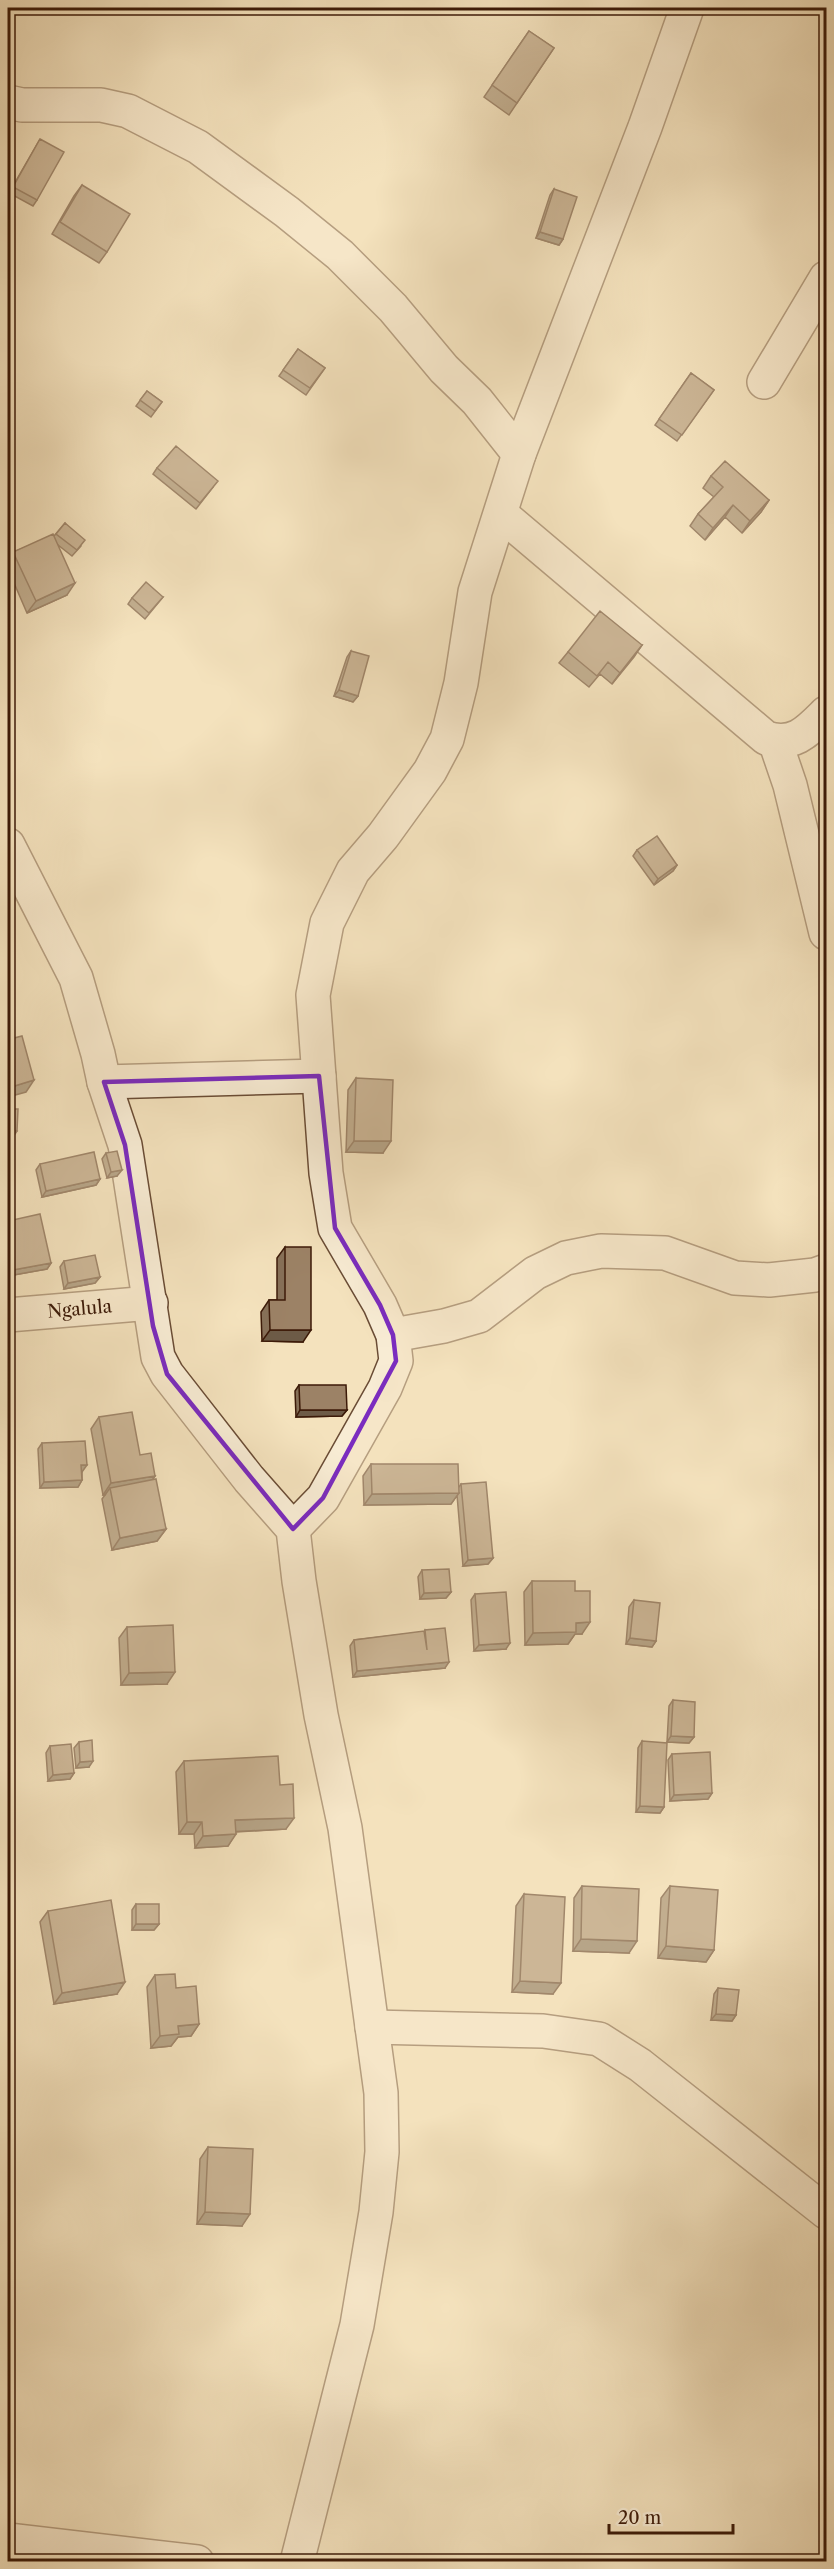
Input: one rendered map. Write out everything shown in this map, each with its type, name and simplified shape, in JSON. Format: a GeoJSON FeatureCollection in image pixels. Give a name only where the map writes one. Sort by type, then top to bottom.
{"type":"FeatureCollection","features":[{"type":"Feature","properties":{"kind":"street"},"geometry":{"type":"LineString","coordinates":[[293,1529],[323,1498],[385,1388],[396,1361],[393,1335],[380,1305],[335,1228],[326,1173],[313,995],[327,923],[353,871],[383,836],[430,771],[447,739],[461,683],[475,592],[519,454],[645,128],[687,8]]}},
{"type":"Feature","properties":{"kind":"street"},"geometry":{"type":"LineString","coordinates":[[8,107],[101,105],[119,109],[198,147],[287,212],[340,255],[393,308],[444,369],[477,401],[519,454]]}},
{"type":"Feature","properties":{"kind":"street"},"geometry":{"type":"LineString","coordinates":[[764,382],[826,278]]}},
{"type":"Feature","properties":{"kind":"street"},"geometry":{"type":"LineString","coordinates":[[501,514],[766,738],[787,742],[797,739],[826,713]]}},
{"type":"Feature","properties":{"kind":"street"},"geometry":{"type":"LineString","coordinates":[[776,741],[790,785],[826,933]]}},
{"type":"Feature","properties":{"kind":"street"},"geometry":{"type":"LineString","coordinates":[[8,845],[76,978],[104,1082],[125,1145],[158,1358],[167,1374],[249,1479],[293,1529],[319,1704],[345,1828],[381,2093],[382,2152],[376,2212],[357,2325],[297,2562]]}},
{"type":"Feature","properties":{"kind":"street"},"geometry":{"type":"LineString","coordinates":[[104,1082],[319,1076]]}},
{"type":"Feature","properties":{"kind":"street"},"geometry":{"type":"LineString","coordinates":[[393,1335],[444,1326],[479,1316],[535,1274],[566,1258],[601,1251],[664,1253],[735,1278],[769,1280],[815,1275],[826,1271]]}},
{"type":"Feature","properties":{"kind":"street","name":"Ngalula"},"geometry":{"type":"LineString","coordinates":[[8,1315],[151,1303]]}},
{"type":"Feature","properties":{"kind":"street"},"geometry":{"type":"LineString","coordinates":[[372,2027],[543,2031],[599,2039],[640,2065],[826,2212]]}},
{"type":"Feature","properties":{"kind":"street"},"geometry":{"type":"LineString","coordinates":[[8,2540],[197,2562]]}},
{"type":"Feature","properties":{"kind":"highlighted area"},"geometry":{"type":"Polygon","coordinates":[[[319,1076],[335,1228],[380,1305],[393,1335],[396,1361],[323,1498],[293,1529],[167,1374],[153,1326],[125,1145],[104,1082],[319,1076]]]}},
{"type":"Feature","properties":{"kind":"building"},"geometry":{"type":"Polygon","coordinates":[[[8,8],[15,8],[8,57],[8,8]]]}},
{"type":"Feature","properties":{"kind":"building"},"geometry":{"type":"Polygon","coordinates":[[[529,31],[554,48],[517,103],[492,85],[529,31]]]}},
{"type":"Feature","properties":{"kind":"building"},"geometry":{"type":"Polygon","coordinates":[[[40,139],[64,152],[37,200],[13,187],[40,139]]]}},
{"type":"Feature","properties":{"kind":"building"},"geometry":{"type":"Polygon","coordinates":[[[82,185],[130,214],[107,252],[60,222],[82,185]]]}},
{"type":"Feature","properties":{"kind":"building"},"geometry":{"type":"Polygon","coordinates":[[[554,189],[577,197],[563,239],[540,232],[554,189]]]}},
{"type":"Feature","properties":{"kind":"building"},"geometry":{"type":"Polygon","coordinates":[[[298,349],[325,368],[310,388],[283,370],[298,349]]]}},
{"type":"Feature","properties":{"kind":"building"},"geometry":{"type":"Polygon","coordinates":[[[691,373],[714,390],[682,435],[659,419],[691,373]]]}},
{"type":"Feature","properties":{"kind":"building"},"geometry":{"type":"Polygon","coordinates":[[[147,391],[162,402],[155,411],[140,400],[147,391]]]}},
{"type":"Feature","properties":{"kind":"building"},"geometry":{"type":"Polygon","coordinates":[[[176,446],[218,481],[200,503],[157,468],[176,446]]]}},
{"type":"Feature","properties":{"kind":"building"},"geometry":{"type":"Polygon","coordinates":[[[725,461],[769,500],[750,521],[733,505],[713,528],[698,514],[723,487],[711,476],[725,461]]]}},
{"type":"Feature","properties":{"kind":"building"},"geometry":{"type":"Polygon","coordinates":[[[65,523],[85,540],[77,550],[56,534],[65,523]]]}},
{"type":"Feature","properties":{"kind":"building"},"geometry":{"type":"Polygon","coordinates":[[[53,534],[75,583],[36,601],[13,552],[53,534]]]}},
{"type":"Feature","properties":{"kind":"building"},"geometry":{"type":"Polygon","coordinates":[[[146,582],[163,597],[149,613],[132,598],[146,582]]]}},
{"type":"Feature","properties":{"kind":"building"},"geometry":{"type":"Polygon","coordinates":[[[600,611],[642,645],[620,673],[608,662],[597,676],[568,652],[600,611]]]}},
{"type":"Feature","properties":{"kind":"building"},"geometry":{"type":"Polygon","coordinates":[[[351,651],[369,656],[358,696],[339,690],[351,651]]]}},
{"type":"Feature","properties":{"kind":"building"},"geometry":{"type":"Polygon","coordinates":[[[657,836],[677,865],[658,879],[637,850],[657,836]]]}},
{"type":"Feature","properties":{"kind":"building"},"geometry":{"type":"Polygon","coordinates":[[[8,1015],[14,1038],[22,1036],[34,1080],[8,1088],[8,1015]]]}},
{"type":"Feature","properties":{"kind":"building"},"geometry":{"type":"Polygon","coordinates":[[[356,1078],[393,1080],[391,1141],[354,1141],[356,1078]]]}},
{"type":"Feature","properties":{"kind":"building"},"geometry":{"type":"Polygon","coordinates":[[[8,1109],[18,1109],[17,1131],[8,1130],[8,1109]]]}},
{"type":"Feature","properties":{"kind":"building"},"geometry":{"type":"Polygon","coordinates":[[[117,1151],[122,1170],[111,1172],[106,1153],[117,1151]]]}},
{"type":"Feature","properties":{"kind":"building"},"geometry":{"type":"Polygon","coordinates":[[[94,1152],[100,1179],[46,1191],[40,1164],[94,1152]]]}},
{"type":"Feature","properties":{"kind":"building"},"geometry":{"type":"Polygon","coordinates":[[[40,1214],[51,1263],[13,1270],[8,1246],[8,1221],[40,1214]]]}},
{"type":"Feature","properties":{"kind":"building"},"geometry":{"type":"Polygon","coordinates":[[[285,1247],[311,1247],[311,1330],[270,1330],[269,1300],[285,1300],[285,1247]]]}},
{"type":"Feature","properties":{"kind":"building"},"geometry":{"type":"Polygon","coordinates":[[[95,1255],[100,1277],[68,1283],[64,1261],[95,1255]]]}},
{"type":"Feature","properties":{"kind":"building"},"geometry":{"type":"Polygon","coordinates":[[[299,1385],[346,1385],[347,1410],[300,1410],[299,1385]]]}},
{"type":"Feature","properties":{"kind":"building"},"geometry":{"type":"Polygon","coordinates":[[[132,1412],[140,1455],[151,1453],[155,1476],[111,1483],[99,1417],[132,1412]]]}},
{"type":"Feature","properties":{"kind":"building"},"geometry":{"type":"Polygon","coordinates":[[[85,1441],[87,1465],[81,1465],[82,1480],[44,1482],[42,1443],[85,1441]]]}},
{"type":"Feature","properties":{"kind":"building"},"geometry":{"type":"Polygon","coordinates":[[[371,1464],[458,1464],[459,1493],[372,1494],[371,1464]]]}},
{"type":"Feature","properties":{"kind":"building"},"geometry":{"type":"Polygon","coordinates":[[[156,1479],[166,1529],[120,1538],[110,1488],[156,1479]]]}},
{"type":"Feature","properties":{"kind":"building"},"geometry":{"type":"Polygon","coordinates":[[[486,1482],[493,1558],[468,1560],[461,1484],[486,1482]]]}},
{"type":"Feature","properties":{"kind":"building"},"geometry":{"type":"Polygon","coordinates":[[[449,1569],[451,1592],[424,1593],[422,1570],[449,1569]]]}},
{"type":"Feature","properties":{"kind":"building"},"geometry":{"type":"Polygon","coordinates":[[[532,1581],[575,1581],[575,1591],[590,1591],[590,1622],[576,1623],[576,1632],[533,1633],[532,1581]]]}},
{"type":"Feature","properties":{"kind":"building"},"geometry":{"type":"Polygon","coordinates":[[[506,1592],[510,1643],[479,1645],[475,1594],[506,1592]]]}},
{"type":"Feature","properties":{"kind":"building"},"geometry":{"type":"Polygon","coordinates":[[[634,1600],[660,1603],[656,1641],[630,1638],[634,1600]]]}},
{"type":"Feature","properties":{"kind":"building"},"geometry":{"type":"Polygon","coordinates":[[[173,1625],[175,1672],[129,1673],[127,1627],[173,1625]]]}},
{"type":"Feature","properties":{"kind":"building"},"geometry":{"type":"Polygon","coordinates":[[[445,1628],[449,1662],[357,1671],[354,1640],[424,1631],[427,1650],[425,1630],[445,1628]]]}},
{"type":"Feature","properties":{"kind":"building"},"geometry":{"type":"Polygon","coordinates":[[[673,1700],[695,1702],[694,1737],[671,1736],[673,1700]]]}},
{"type":"Feature","properties":{"kind":"building"},"geometry":{"type":"Polygon","coordinates":[[[92,1740],[93,1761],[80,1762],[79,1742],[92,1740]]]}},
{"type":"Feature","properties":{"kind":"building"},"geometry":{"type":"Polygon","coordinates":[[[642,1741],[667,1743],[664,1807],[640,1806],[642,1741]]]}},
{"type":"Feature","properties":{"kind":"building"},"geometry":{"type":"Polygon","coordinates":[[[71,1744],[74,1773],[53,1775],[50,1746],[71,1744]]]}},
{"type":"Feature","properties":{"kind":"building"},"geometry":{"type":"Polygon","coordinates":[[[710,1752],[712,1793],[674,1795],[672,1754],[710,1752]]]}},
{"type":"Feature","properties":{"kind":"building"},"geometry":{"type":"Polygon","coordinates":[[[278,1756],[280,1785],[293,1784],[294,1818],[235,1820],[236,1834],[203,1836],[202,1822],[187,1822],[184,1761],[278,1756]]]}},
{"type":"Feature","properties":{"kind":"building"},"geometry":{"type":"Polygon","coordinates":[[[582,1886],[639,1889],[637,1941],[581,1939],[582,1886]]]}},
{"type":"Feature","properties":{"kind":"building"},"geometry":{"type":"Polygon","coordinates":[[[670,1886],[718,1890],[714,1950],[666,1946],[670,1886]]]}},
{"type":"Feature","properties":{"kind":"building"},"geometry":{"type":"Polygon","coordinates":[[[524,1894],[565,1897],[561,1983],[520,1981],[524,1894]]]}},
{"type":"Feature","properties":{"kind":"building"},"geometry":{"type":"Polygon","coordinates":[[[111,1900],[125,1982],[62,1993],[48,1911],[111,1900]]]}},
{"type":"Feature","properties":{"kind":"building"},"geometry":{"type":"Polygon","coordinates":[[[136,1904],[159,1904],[159,1924],[136,1924],[136,1904]]]}},
{"type":"Feature","properties":{"kind":"building"},"geometry":{"type":"Polygon","coordinates":[[[175,1974],[176,1988],[196,1986],[199,2024],[178,2026],[179,2034],[160,2036],[155,1975],[175,1974]]]}},
{"type":"Feature","properties":{"kind":"building"},"geometry":{"type":"Polygon","coordinates":[[[718,1988],[739,1990],[736,2015],[716,2014],[718,1988]]]}},
{"type":"Feature","properties":{"kind":"building"},"geometry":{"type":"Polygon","coordinates":[[[208,2147],[253,2149],[250,2214],[205,2212],[208,2147]]]}}]}
